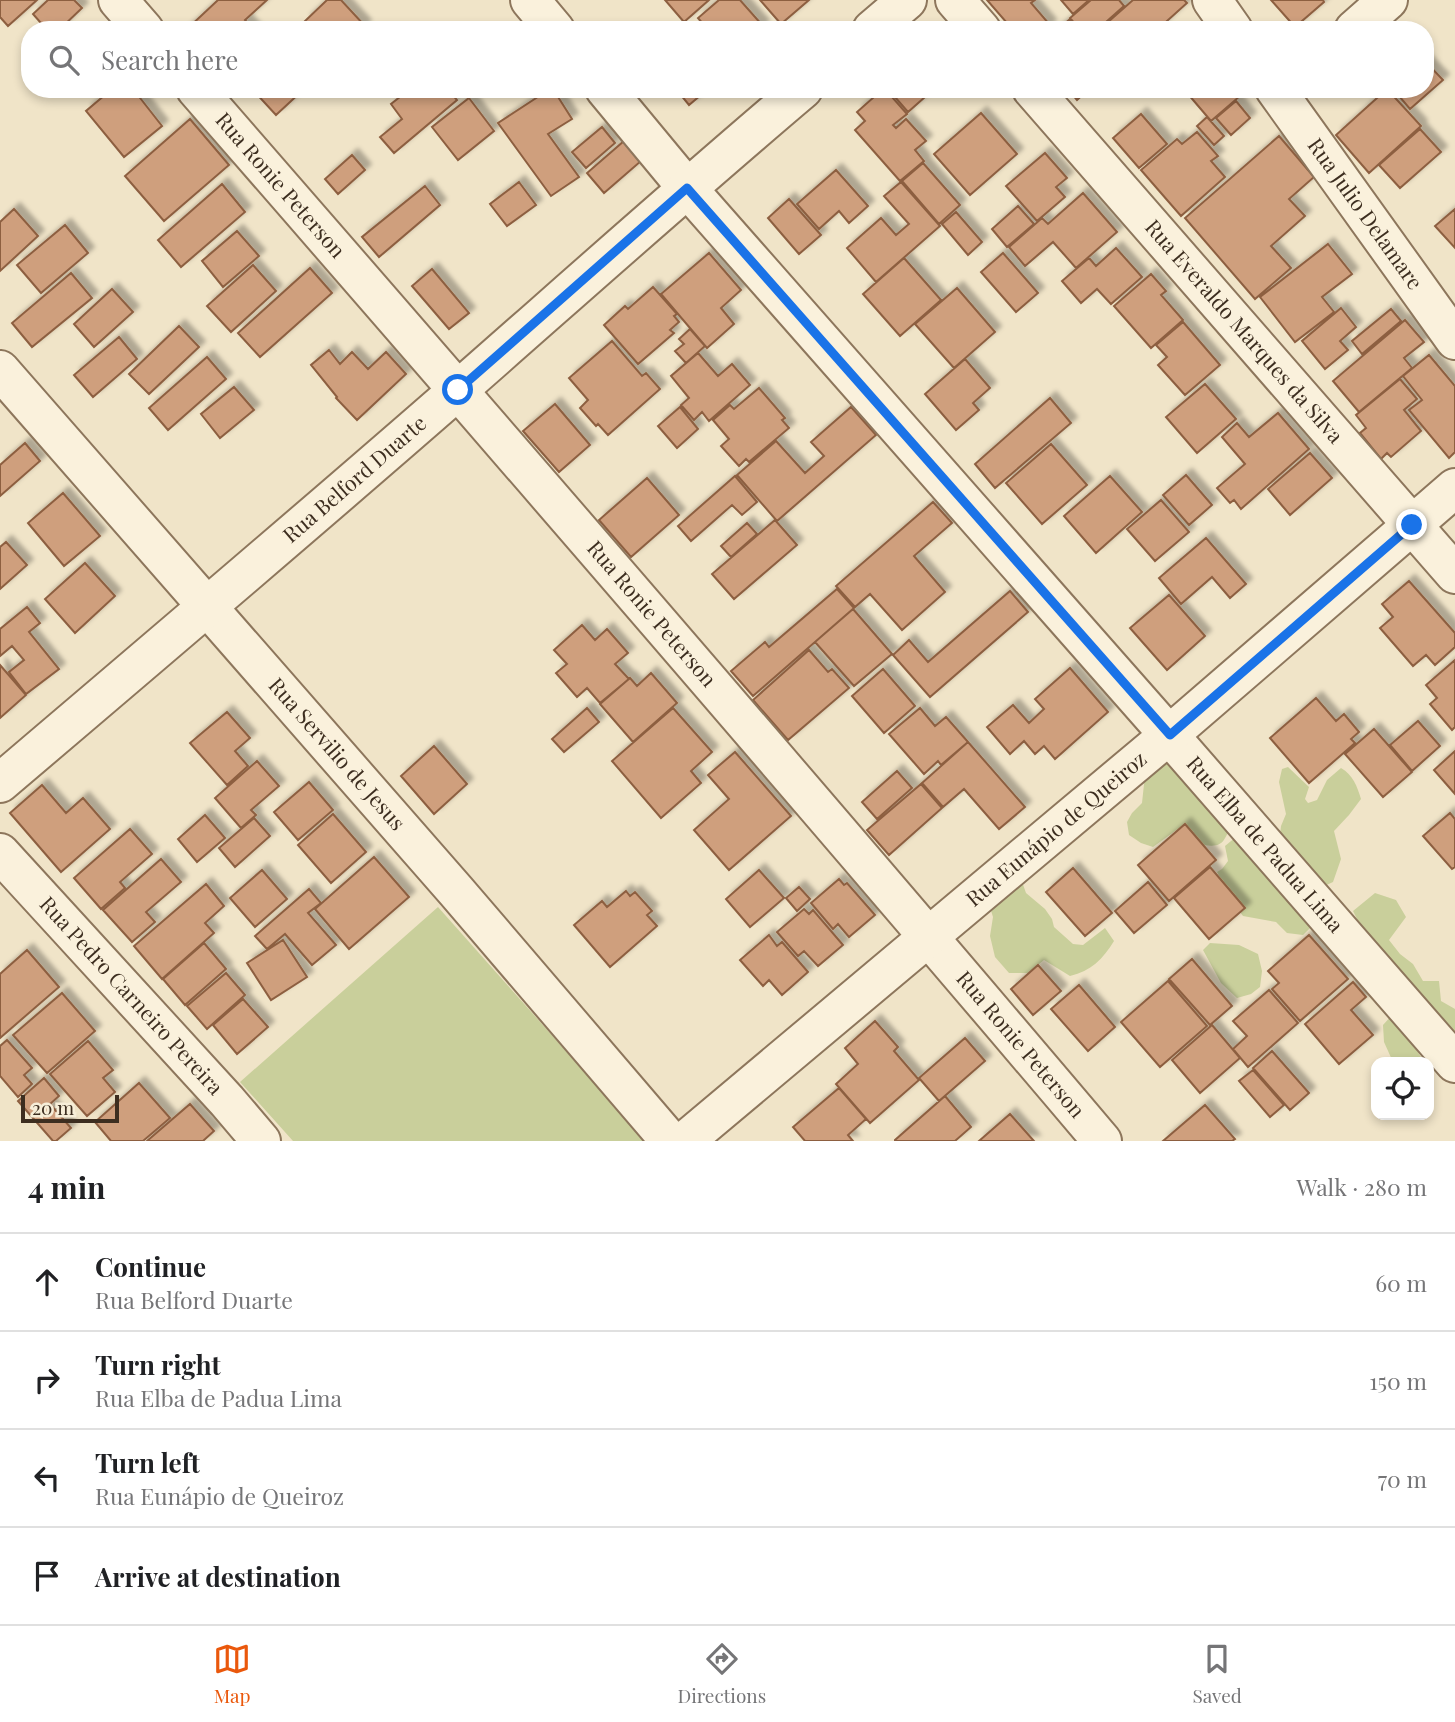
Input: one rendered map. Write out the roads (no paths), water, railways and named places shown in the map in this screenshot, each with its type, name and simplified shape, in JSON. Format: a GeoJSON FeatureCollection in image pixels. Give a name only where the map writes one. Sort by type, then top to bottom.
{"type":"FeatureCollection","features":[{"type":"Feature","properties":{"kind":"street"},"geometry":{"type":"LineString","coordinates":[[118,0],[136,21]]}},
{"type":"Feature","properties":{"kind":"street"},"geometry":{"type":"LineString","coordinates":[[530,0],[548,21]]}},
{"type":"Feature","properties":{"kind":"street"},"geometry":{"type":"LineString","coordinates":[[882,21],[907,0]]}},
{"type":"Feature","properties":{"kind":"street"},"geometry":{"type":"LineString","coordinates":[[955,0],[973,21]]}},
{"type":"Feature","properties":{"kind":"street"},"geometry":{"type":"LineString","coordinates":[[1212,0],[1227,21]]}},
{"type":"Feature","properties":{"kind":"street"},"geometry":{"type":"LineString","coordinates":[[1364,21],[1388,0]]}},
{"type":"Feature","properties":{"kind":"street","name":"Rua Ronie Peterson"},"geometry":{"type":"LineString","coordinates":[[204,98],[929,936],[1102,1141]]}},
{"type":"Feature","properties":{"kind":"street","name":"Rua Elba de Padua Lima"},"geometry":{"type":"LineString","coordinates":[[612,98],[687,188],[1170,735],[1455,1063]]}},
{"type":"Feature","properties":{"kind":"street","name":"Rua Belford Duarte"},"geometry":{"type":"LineString","coordinates":[[0,783],[207,607],[792,98]]}},
{"type":"Feature","properties":{"kind":"street","name":"Rua Everaldo Marques da Silva"},"geometry":{"type":"LineString","coordinates":[[1040,98],[1455,574]]}},
{"type":"Feature","properties":{"kind":"street","name":"Rua Julio Delamare"},"geometry":{"type":"LineString","coordinates":[[1286,98],[1455,340]]}},
{"type":"Feature","properties":{"kind":"street","name":"Rua Servilio de Jesus"},"geometry":{"type":"LineString","coordinates":[[0,370],[456,891],[670,1141]]}},
{"type":"Feature","properties":{"kind":"street","name":"Rua Eunápio de Queiroz"},"geometry":{"type":"LineString","coordinates":[[685,1141],[1170,735],[1455,488]]}},
{"type":"Feature","properties":{"kind":"street","name":"Rua Pedro Carneiro Pereira"},"geometry":{"type":"LineString","coordinates":[[0,853],[261,1141]]}}]}
